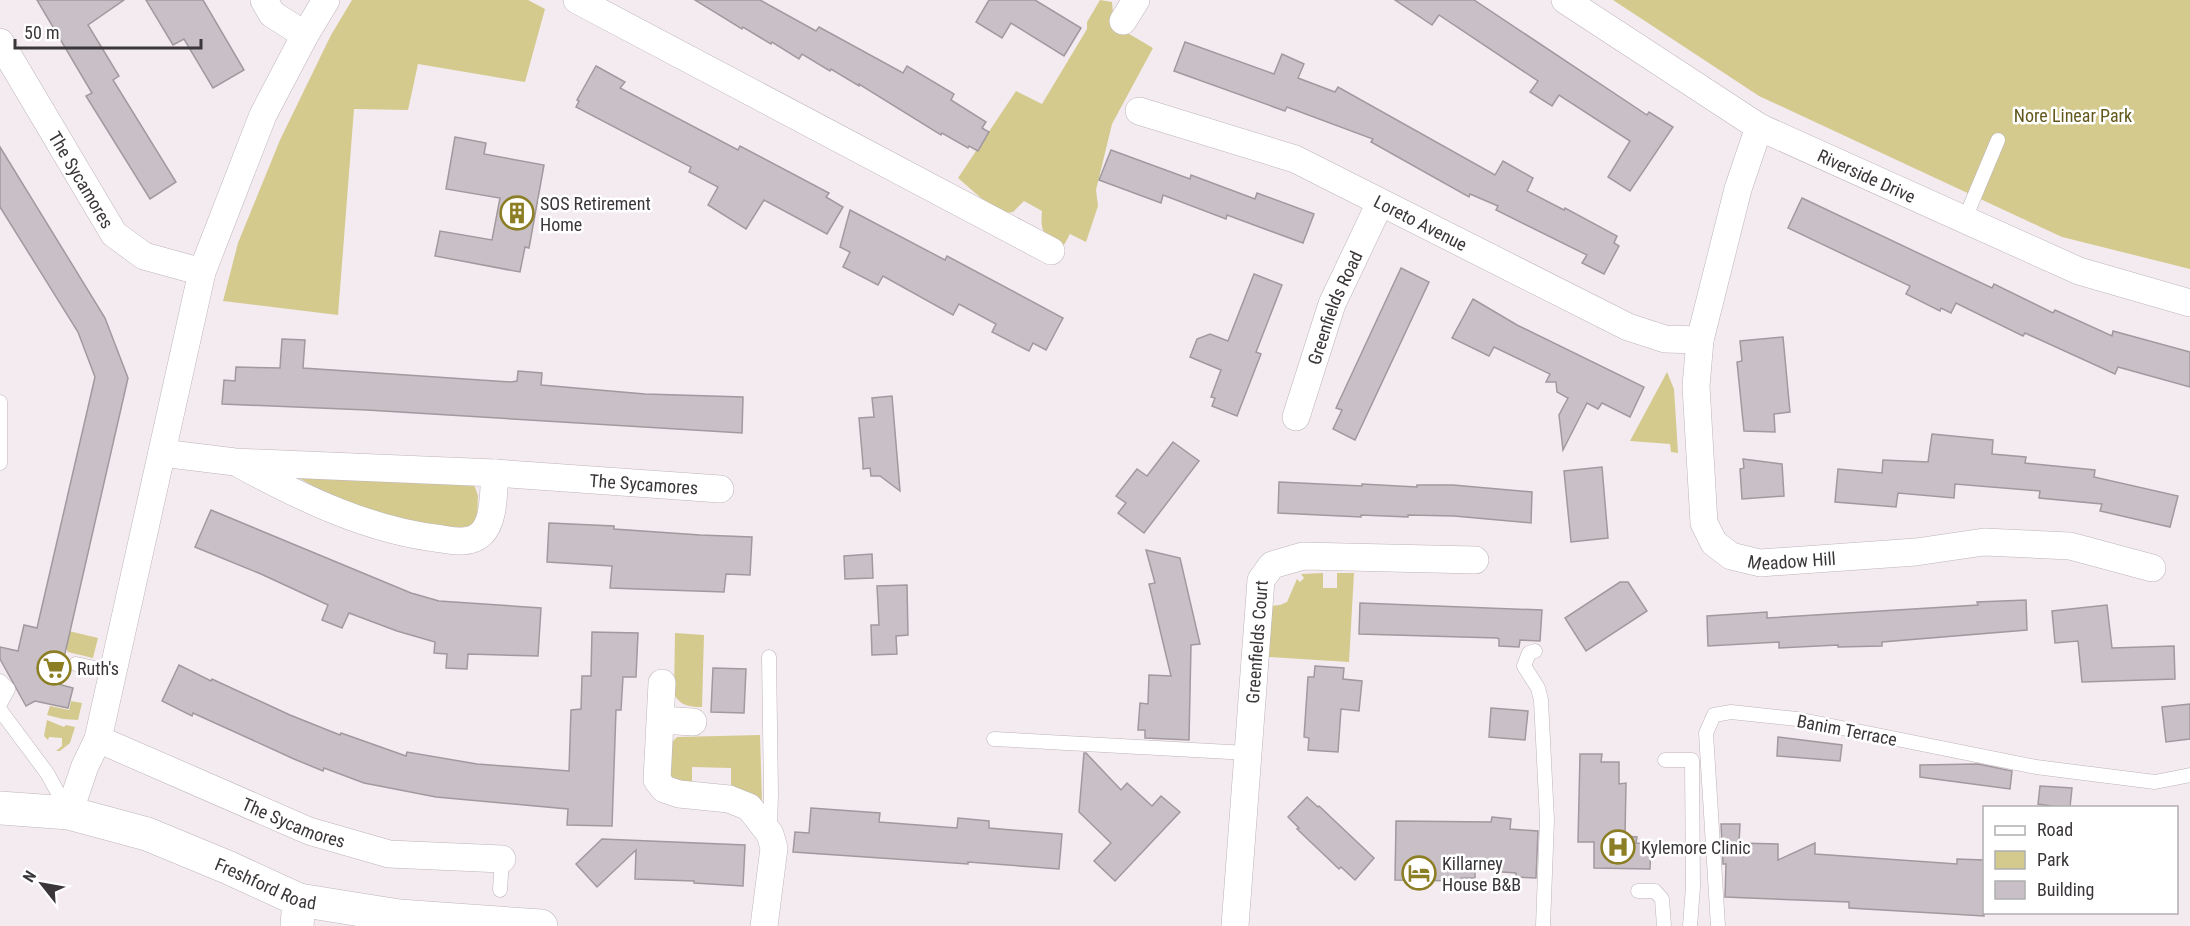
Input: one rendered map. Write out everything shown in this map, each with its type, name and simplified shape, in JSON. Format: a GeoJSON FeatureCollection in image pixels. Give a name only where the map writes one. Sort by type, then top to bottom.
{"type":"FeatureCollection","features":[{"type":"Feature","properties":{"kind":"main road","name":"Freshford Road"},"geometry":{"type":"LineString","coordinates":[[0,808],[69,813],[147,834],[227,867],[298,913],[399,916],[482,924],[541,926]]}},
{"type":"Feature","properties":{"kind":"street"},"geometry":{"type":"LineString","coordinates":[[264,0],[272,14],[305,35]]}},
{"type":"Feature","properties":{"kind":"street"},"geometry":{"type":"LineString","coordinates":[[69,813],[85,766],[98,740],[202,272],[263,115],[326,0]]}},
{"type":"Feature","properties":{"kind":"street"},"geometry":{"type":"LineString","coordinates":[[577,0],[1023,223],[1051,251]]}},
{"type":"Feature","properties":{"kind":"street","name":"Riverside Drive"},"geometry":{"type":"LineString","coordinates":[[1565,0],[1759,127],[2079,271],[2190,303]]}},
{"type":"Feature","properties":{"kind":"street","name":"The Sycamores"},"geometry":{"type":"LineString","coordinates":[[0,42],[114,234],[144,256],[202,272]]}},
{"type":"Feature","properties":{"kind":"street","name":"Loreto Avenue"},"geometry":{"type":"LineString","coordinates":[[1139,111],[1294,159],[1628,327],[1665,339],[1700,340]]}},
{"type":"Feature","properties":{"kind":"street","name":"Meadow Hill"},"geometry":{"type":"LineString","coordinates":[[1759,127],[1738,189],[1700,340],[1696,386],[1704,523],[1714,543],[1731,556],[1760,563],[1916,552],[1984,542],[2070,546],[2152,568]]}},
{"type":"Feature","properties":{"kind":"street","name":"Greenfields Road"},"geometry":{"type":"LineString","coordinates":[[1296,417],[1332,304],[1380,203]]}},
{"type":"Feature","properties":{"kind":"street","name":"The Sycamores"},"geometry":{"type":"LineString","coordinates":[[162,453],[235,462],[495,473],[720,489]]}},
{"type":"Feature","properties":{"kind":"street","name":"The Sycamores"},"geometry":{"type":"LineString","coordinates":[[235,462],[284,488],[353,518],[412,536],[464,542],[479,536],[488,526],[495,473]]}},
{"type":"Feature","properties":{"kind":"street","name":"Greenfields Court"},"geometry":{"type":"LineString","coordinates":[[1235,926],[1261,580],[1272,565],[1303,556],[1475,560]]}},
{"type":"Feature","properties":{"kind":"street"},"geometry":{"type":"LineString","coordinates":[[662,683],[657,780],[664,789],[680,794],[729,798],[749,807],[770,834],[774,848],[764,926]]}},
{"type":"Feature","properties":{"kind":"street"},"geometry":{"type":"LineString","coordinates":[[661,720],[693,722]]}},
{"type":"Feature","properties":{"kind":"street","name":"The Sycamores"},"geometry":{"type":"LineString","coordinates":[[98,740],[309,831],[389,854],[502,859]]}},
{"type":"Feature","properties":{"kind":"lane"},"geometry":{"type":"LineString","coordinates":[[1964,221],[1998,140]]}},
{"type":"Feature","properties":{"kind":"lane"},"geometry":{"type":"LineString","coordinates":[[0,402],[0,463]]}},
{"type":"Feature","properties":{"kind":"lane"},"geometry":{"type":"LineString","coordinates":[[1535,651],[1529,653],[1524,666],[1538,688],[1541,700],[1547,820],[1543,926]]}},
{"type":"Feature","properties":{"kind":"lane"},"geometry":{"type":"LineString","coordinates":[[769,657],[770,834]]}},
{"type":"Feature","properties":{"kind":"lane"},"geometry":{"type":"LineString","coordinates":[[76,664],[113,672]]}},
{"type":"Feature","properties":{"kind":"lane"},"geometry":{"type":"LineString","coordinates":[[0,681],[8,689],[0,704]]}},
{"type":"Feature","properties":{"kind":"lane"},"geometry":{"type":"LineString","coordinates":[[0,710],[47,773],[69,813]]}},
{"type":"Feature","properties":{"kind":"lane","name":"Banim Terrace"},"geometry":{"type":"LineString","coordinates":[[1718,926],[1706,733],[1714,715],[1731,712],[1797,719],[2048,769],[2155,782],[2190,775]]}},
{"type":"Feature","properties":{"kind":"lane"},"geometry":{"type":"LineString","coordinates":[[994,739],[1248,753]]}},
{"type":"Feature","properties":{"kind":"lane"},"geometry":{"type":"LineString","coordinates":[[1665,760],[1692,760],[1694,887],[1690,926]]}},
{"type":"Feature","properties":{"kind":"lane"},"geometry":{"type":"LineString","coordinates":[[500,890],[502,859]]}},
{"type":"Feature","properties":{"kind":"lane"},"geometry":{"type":"LineString","coordinates":[[1638,891],[1655,891],[1662,899],[1664,926]]}},
{"type":"Feature","properties":{"kind":"green space"},"geometry":{"type":"Polygon","coordinates":[[[352,0],[528,0],[545,9],[525,82],[418,64],[408,110],[354,109],[338,315],[223,301],[238,243],[280,140],[331,35],[352,0]]]}},
{"type":"Feature","properties":{"kind":"green space"},"geometry":{"type":"Polygon","coordinates":[[[1100,0],[1112,2],[1114,25],[1153,48],[1112,124],[1096,190],[1098,206],[1086,242],[1070,234],[1064,245],[1045,233],[1042,225],[1042,211],[1024,201],[1013,212],[1004,213],[981,198],[958,178],[1016,91],[1042,104],[1087,29],[1087,22],[1100,0]]]}},
{"type":"Feature","properties":{"kind":"green space","name":"Nore Linear Park"},"geometry":{"type":"Polygon","coordinates":[[[1613,0],[2190,0],[2190,269],[2062,237],[1759,96],[1613,0]]]}},
{"type":"Feature","properties":{"kind":"green space"},"geometry":{"type":"Polygon","coordinates":[[[1667,372],[1674,389],[1678,453],[1671,452],[1670,444],[1630,441],[1667,372]]]}},
{"type":"Feature","properties":{"kind":"green space"},"geometry":{"type":"Polygon","coordinates":[[[290,473],[467,481],[475,487],[478,496],[477,519],[472,529],[461,533],[403,520],[340,501],[290,473]]]}},
{"type":"Feature","properties":{"kind":"green space"},"geometry":{"type":"Polygon","coordinates":[[[1323,573],[1323,588],[1337,588],[1337,573],[1354,573],[1349,662],[1268,657],[1271,606],[1287,602],[1297,579],[1300,582],[1304,578],[1301,574],[1323,573]]]}},
{"type":"Feature","properties":{"kind":"green space"},"geometry":{"type":"Polygon","coordinates":[[[69,631],[98,638],[93,658],[68,652],[66,648],[69,631]]]}},
{"type":"Feature","properties":{"kind":"green space"},"geometry":{"type":"Polygon","coordinates":[[[675,633],[704,635],[702,707],[686,705],[674,694],[675,633]]]}},
{"type":"Feature","properties":{"kind":"green space"},"geometry":{"type":"Polygon","coordinates":[[[71,701],[82,703],[78,720],[47,715],[50,706],[69,710],[71,701]]]}},
{"type":"Feature","properties":{"kind":"green space"},"geometry":{"type":"Polygon","coordinates":[[[47,720],[64,727],[66,725],[75,727],[70,743],[60,751],[56,751],[62,746],[62,738],[49,737],[48,740],[44,736],[47,720]]]}},
{"type":"Feature","properties":{"kind":"green space"},"geometry":{"type":"Polygon","coordinates":[[[760,735],[762,802],[731,785],[731,768],[692,767],[692,784],[683,784],[670,776],[672,742],[677,737],[760,735]]]}},
{"type":"Feature","properties":{"kind":"building"},"geometry":{"type":"Polygon","coordinates":[[[37,0],[124,0],[88,25],[119,76],[113,80],[176,182],[150,199],[86,96],[92,93],[37,0]]]}},
{"type":"Feature","properties":{"kind":"building"},"geometry":{"type":"Polygon","coordinates":[[[146,0],[203,0],[244,70],[213,88],[184,39],[173,45],[146,0]]]}},
{"type":"Feature","properties":{"kind":"building"},"geometry":{"type":"Polygon","coordinates":[[[695,0],[760,0],[816,31],[819,27],[903,73],[907,66],[954,94],[951,100],[986,122],[982,128],[989,132],[978,151],[969,146],[968,148],[942,133],[941,135],[859,84],[859,86],[831,69],[830,71],[802,54],[799,59],[772,42],[771,44],[743,27],[742,29],[695,0]]]}},
{"type":"Feature","properties":{"kind":"building"},"geometry":{"type":"Polygon","coordinates":[[[989,0],[1035,0],[1081,28],[1064,56],[1011,23],[1002,38],[976,22],[989,0]]]}},
{"type":"Feature","properties":{"kind":"building"},"geometry":{"type":"Polygon","coordinates":[[[1395,0],[1474,0],[1647,115],[1649,112],[1673,127],[1630,191],[1608,177],[1630,141],[1559,95],[1552,106],[1530,92],[1538,81],[1439,15],[1432,25],[1395,0]]]}},
{"type":"Feature","properties":{"kind":"building"},"geometry":{"type":"Polygon","coordinates":[[[1185,42],[1274,74],[1282,54],[1304,64],[1298,78],[1335,92],[1338,87],[1495,175],[1503,161],[1533,178],[1527,191],[1617,236],[1614,243],[1619,246],[1604,274],[1582,263],[1587,255],[1496,210],[1498,206],[1470,194],[1469,197],[1371,142],[1373,139],[1287,107],[1285,111],[1174,71],[1185,42]]]}},
{"type":"Feature","properties":{"kind":"building"},"geometry":{"type":"Polygon","coordinates":[[[596,66],[625,82],[620,88],[738,150],[740,146],[829,193],[826,197],[843,207],[827,234],[764,200],[746,229],[708,205],[718,187],[689,172],[691,167],[576,107],[579,101],[577,100],[596,66]]]}},
{"type":"Feature","properties":{"kind":"building","name":"SOS Retirement Home"},"geometry":{"type":"Polygon","coordinates":[[[455,137],[486,143],[484,154],[544,165],[529,248],[525,247],[520,272],[435,256],[440,231],[492,240],[500,198],[446,189],[455,137]]]}},
{"type":"Feature","properties":{"kind":"building"},"geometry":{"type":"Polygon","coordinates":[[[0,147],[105,318],[128,378],[58,684],[73,688],[68,708],[35,701],[26,706],[0,659],[0,647],[18,651],[24,625],[37,628],[95,377],[78,332],[0,207],[0,147]]]}},
{"type":"Feature","properties":{"kind":"building"},"geometry":{"type":"Polygon","coordinates":[[[1111,150],[1190,179],[1191,175],[1255,199],[1257,193],[1314,214],[1303,243],[1227,215],[1226,219],[1163,195],[1161,203],[1099,180],[1111,150]]]}},
{"type":"Feature","properties":{"kind":"building"},"geometry":{"type":"Polygon","coordinates":[[[1802,198],[1992,288],[1994,284],[2053,313],[2055,310],[2112,336],[2113,331],[2190,352],[2190,387],[2118,367],[2115,374],[2025,333],[2023,336],[1956,303],[1951,313],[1941,308],[1940,311],[1906,294],[1910,286],[1788,228],[1802,198]]]}},
{"type":"Feature","properties":{"kind":"building"},"geometry":{"type":"Polygon","coordinates":[[[850,210],[945,260],[947,256],[1063,318],[1046,350],[1033,343],[1029,351],[992,332],[996,324],[959,304],[953,315],[883,276],[878,285],[843,267],[850,252],[840,247],[850,210]]]}},
{"type":"Feature","properties":{"kind":"building"},"geometry":{"type":"Polygon","coordinates":[[[1401,268],[1429,282],[1355,440],[1333,429],[1342,410],[1336,408],[1401,268]]]}},
{"type":"Feature","properties":{"kind":"building"},"geometry":{"type":"Polygon","coordinates":[[[1254,274],[1282,285],[1256,352],[1261,354],[1237,416],[1212,406],[1215,398],[1211,397],[1221,370],[1190,357],[1197,339],[1210,334],[1228,341],[1254,274]]]}},
{"type":"Feature","properties":{"kind":"building"},"geometry":{"type":"Polygon","coordinates":[[[1473,299],[1517,325],[1644,387],[1630,417],[1602,403],[1598,409],[1587,403],[1563,450],[1559,415],[1568,398],[1557,392],[1556,382],[1546,382],[1550,374],[1494,347],[1489,356],[1452,338],[1473,299]]]}},
{"type":"Feature","properties":{"kind":"building"},"geometry":{"type":"Polygon","coordinates":[[[1783,337],[1790,412],[1774,414],[1775,432],[1744,431],[1737,362],[1742,361],[1740,341],[1783,337]]]}},
{"type":"Feature","properties":{"kind":"building"},"geometry":{"type":"Polygon","coordinates":[[[282,339],[305,340],[303,368],[511,382],[517,381],[518,371],[542,373],[541,385],[645,394],[743,397],[742,433],[367,410],[222,404],[224,380],[235,381],[236,367],[280,368],[282,339]]]}},
{"type":"Feature","properties":{"kind":"building"},"geometry":{"type":"Polygon","coordinates":[[[892,396],[900,491],[880,476],[871,476],[870,468],[863,469],[859,418],[874,417],[872,398],[892,396]]]}},
{"type":"Feature","properties":{"kind":"building"},"geometry":{"type":"Polygon","coordinates":[[[1932,434],[1993,440],[1992,454],[2026,457],[2025,463],[2095,470],[2094,477],[2178,496],[2170,527],[2100,511],[2102,504],[2039,498],[2040,491],[1955,484],[1954,498],[1898,493],[1896,507],[1835,502],[1838,469],[1882,473],[1883,460],[1928,462],[1932,434]]]}},
{"type":"Feature","properties":{"kind":"building"},"geometry":{"type":"Polygon","coordinates":[[[1173,442],[1199,461],[1144,533],[1118,513],[1126,503],[1116,496],[1137,469],[1147,476],[1173,442]]]}},
{"type":"Feature","properties":{"kind":"building"},"geometry":{"type":"Polygon","coordinates":[[[1743,459],[1782,464],[1784,496],[1742,499],[1740,469],[1744,468],[1743,459]]]}},
{"type":"Feature","properties":{"kind":"building"},"geometry":{"type":"Polygon","coordinates":[[[1602,467],[1608,538],[1571,542],[1564,471],[1602,467]]]}},
{"type":"Feature","properties":{"kind":"building"},"geometry":{"type":"Polygon","coordinates":[[[1279,482],[1417,487],[1417,485],[1453,485],[1532,492],[1531,523],[1454,516],[1361,515],[1361,517],[1278,513],[1279,482]]]}},
{"type":"Feature","properties":{"kind":"building"},"geometry":{"type":"Polygon","coordinates":[[[211,510],[411,593],[439,601],[541,608],[538,656],[468,654],[467,669],[446,668],[447,654],[434,653],[435,642],[349,613],[342,628],[322,620],[328,605],[195,547],[211,510]]]}},
{"type":"Feature","properties":{"kind":"building"},"geometry":{"type":"Polygon","coordinates":[[[549,523],[752,537],[750,575],[726,574],[724,592],[610,588],[612,566],[547,562],[549,523]]]}},
{"type":"Feature","properties":{"kind":"building"},"geometry":{"type":"Polygon","coordinates":[[[1146,550],[1180,558],[1200,644],[1191,645],[1189,740],[1145,738],[1145,730],[1138,730],[1140,703],[1148,704],[1149,675],[1171,676],[1149,584],[1155,583],[1146,550]]]}},
{"type":"Feature","properties":{"kind":"building"},"geometry":{"type":"Polygon","coordinates":[[[872,554],[873,578],[845,579],[844,556],[872,554]]]}},
{"type":"Feature","properties":{"kind":"building"},"geometry":{"type":"Polygon","coordinates":[[[1620,582],[1628,582],[1647,611],[1586,651],[1565,618],[1620,582]]]}},
{"type":"Feature","properties":{"kind":"building"},"geometry":{"type":"Polygon","coordinates":[[[907,585],[908,635],[896,636],[897,654],[872,655],[871,625],[879,625],[877,586],[907,585]]]}},
{"type":"Feature","properties":{"kind":"building"},"geometry":{"type":"Polygon","coordinates":[[[2026,600],[2027,630],[1882,642],[1882,646],[1838,647],[1838,645],[1779,648],[1779,642],[1708,646],[1707,616],[1767,612],[1767,618],[2026,600]]]}},
{"type":"Feature","properties":{"kind":"building"},"geometry":{"type":"Polygon","coordinates":[[[1360,603],[1542,610],[1540,641],[1520,640],[1519,647],[1499,646],[1497,638],[1359,634],[1360,603]]]}},
{"type":"Feature","properties":{"kind":"building"},"geometry":{"type":"Polygon","coordinates":[[[2107,605],[2112,648],[2174,646],[2175,679],[2082,682],[2078,641],[2055,643],[2052,611],[2107,605]]]}},
{"type":"Feature","properties":{"kind":"building"},"geometry":{"type":"Polygon","coordinates":[[[592,632],[638,633],[636,677],[623,677],[621,710],[616,710],[612,826],[567,825],[568,809],[436,797],[364,783],[324,768],[323,771],[162,701],[179,665],[290,715],[340,735],[341,733],[406,756],[407,752],[477,764],[569,771],[571,710],[581,709],[582,676],[591,676],[592,632]]]}},
{"type":"Feature","properties":{"kind":"building"},"geometry":{"type":"Polygon","coordinates":[[[1315,666],[1344,668],[1343,679],[1362,681],[1359,711],[1341,709],[1338,752],[1308,750],[1309,738],[1304,737],[1308,677],[1314,677],[1315,666]]]}},
{"type":"Feature","properties":{"kind":"building"},"geometry":{"type":"Polygon","coordinates":[[[713,668],[746,669],[744,713],[711,712],[713,668]]]}},
{"type":"Feature","properties":{"kind":"building"},"geometry":{"type":"Polygon","coordinates":[[[2190,704],[2190,739],[2166,742],[2162,707],[2190,704]]]}},
{"type":"Feature","properties":{"kind":"building"},"geometry":{"type":"Polygon","coordinates":[[[1491,708],[1528,711],[1525,740],[1489,737],[1491,708]]]}},
{"type":"Feature","properties":{"kind":"building"},"geometry":{"type":"Polygon","coordinates":[[[1778,737],[1842,745],[1840,761],[1777,756],[1778,737]]]}},
{"type":"Feature","properties":{"kind":"building"},"geometry":{"type":"Polygon","coordinates":[[[1084,753],[1121,790],[1127,783],[1152,806],[1161,796],[1180,812],[1115,881],[1094,861],[1111,843],[1079,812],[1084,753]]]}},
{"type":"Feature","properties":{"kind":"building"},"geometry":{"type":"Polygon","coordinates":[[[1580,754],[1602,754],[1601,762],[1619,762],[1619,784],[1626,783],[1625,836],[1637,837],[1636,843],[1651,844],[1650,869],[1594,868],[1594,842],[1578,842],[1580,754]]]}},
{"type":"Feature","properties":{"kind":"building"},"geometry":{"type":"Polygon","coordinates":[[[1978,764],[2012,771],[2010,789],[1920,777],[1920,765],[1978,764]]]}},
{"type":"Feature","properties":{"kind":"building"},"geometry":{"type":"Polygon","coordinates":[[[2040,786],[2072,788],[2070,806],[2038,804],[2040,786]]]}},
{"type":"Feature","properties":{"kind":"building"},"geometry":{"type":"Polygon","coordinates":[[[1307,797],[1374,858],[1355,880],[1341,867],[1339,869],[1297,829],[1299,828],[1288,817],[1307,797]]]}},
{"type":"Feature","properties":{"kind":"building"},"geometry":{"type":"Polygon","coordinates":[[[811,808],[880,813],[879,822],[957,828],[958,818],[989,821],[989,828],[1062,834],[1059,869],[793,852],[795,832],[809,833],[811,808]]]}},
{"type":"Feature","properties":{"kind":"building"},"geometry":{"type":"Polygon","coordinates":[[[1492,817],[1511,819],[1510,829],[1538,831],[1536,878],[1516,877],[1516,873],[1475,870],[1475,878],[1462,878],[1462,881],[1395,880],[1396,821],[1491,822],[1492,817]]]}},
{"type":"Feature","properties":{"kind":"building"},"geometry":{"type":"Polygon","coordinates":[[[1721,824],[1740,824],[1739,843],[1778,844],[1778,860],[1815,843],[1815,854],[1957,864],[1957,859],[1983,860],[1984,916],[1849,908],[1849,902],[1725,897],[1726,864],[1723,864],[1721,824]]]}},
{"type":"Feature","properties":{"kind":"building"},"geometry":{"type":"Polygon","coordinates":[[[602,839],[745,845],[743,886],[694,883],[694,881],[635,879],[636,850],[597,887],[576,864],[602,839]]]}},
{"type":"Feature","properties":{"kind":"place","name":"SOS Retirement Home"},"geometry":{"type":"Point","coordinates":[517,213]}},
{"type":"Feature","properties":{"kind":"place","name":"Ruth's"},"geometry":{"type":"Point","coordinates":[54,668]}},
{"type":"Feature","properties":{"kind":"place","name":"Kylemore Clinic"},"geometry":{"type":"Point","coordinates":[1618,847]}},
{"type":"Feature","properties":{"kind":"place","name":"Killarney House B&B"},"geometry":{"type":"Point","coordinates":[1419,873]}}]}
